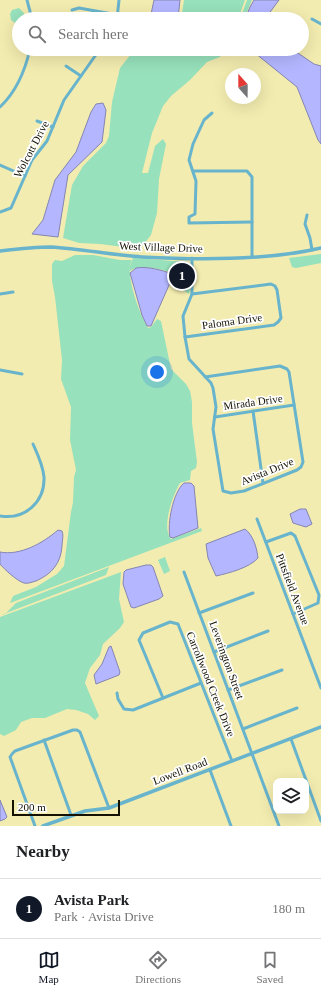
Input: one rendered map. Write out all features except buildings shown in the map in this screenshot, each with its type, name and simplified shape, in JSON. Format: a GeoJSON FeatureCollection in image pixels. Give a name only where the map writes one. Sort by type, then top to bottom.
{"type":"FeatureCollection","features":[{"type":"Feature","properties":{"kind":"street"},"geometry":{"type":"LineString","coordinates":[[27,0],[30,12]]}},
{"type":"Feature","properties":{"kind":"street"},"geometry":{"type":"LineString","coordinates":[[118,12],[119,0]]}},
{"type":"Feature","properties":{"kind":"street"},"geometry":{"type":"LineString","coordinates":[[72,10],[79,8],[96,12]]}},
{"type":"Feature","properties":{"kind":"street"},"geometry":{"type":"LineString","coordinates":[[312,19],[321,24]]}},
{"type":"Feature","properties":{"kind":"street"},"geometry":{"type":"LineString","coordinates":[[0,107],[18,84],[27,66],[29,56]]}},
{"type":"Feature","properties":{"kind":"street","name":"Wolcott Drive"},"geometry":{"type":"LineString","coordinates":[[0,212],[12,208],[32,160],[47,142],[64,100],[95,56]]}},
{"type":"Feature","properties":{"kind":"street"},"geometry":{"type":"LineString","coordinates":[[66,66],[81,76]]}},
{"type":"Feature","properties":{"kind":"street"},"geometry":{"type":"LineString","coordinates":[[212,113],[204,120],[192,144],[189,160],[196,181],[196,214],[189,217],[189,223],[252,222]]}},
{"type":"Feature","properties":{"kind":"street"},"geometry":{"type":"LineString","coordinates":[[37,120],[53,127]]}},
{"type":"Feature","properties":{"kind":"street"},"geometry":{"type":"LineString","coordinates":[[0,166],[25,176]]}},
{"type":"Feature","properties":{"kind":"street"},"geometry":{"type":"LineString","coordinates":[[193,171],[247,171],[250,174],[252,177],[252,257]]}},
{"type":"Feature","properties":{"kind":"street"},"geometry":{"type":"LineString","coordinates":[[307,215],[305,224],[312,250]]}},
{"type":"Feature","properties":{"kind":"street","name":"West Village Drive"},"geometry":{"type":"LineString","coordinates":[[0,251],[26,248],[52,248],[142,257],[192,258],[252,257],[288,254],[321,248]]}},
{"type":"Feature","properties":{"kind":"street","name":"Avista Drive"},"geometry":{"type":"LineString","coordinates":[[192,258],[192,294],[183,316],[185,337],[189,359],[205,376],[213,388],[216,407],[214,429],[223,491],[231,493],[244,491],[297,470],[301,467],[303,462],[289,372],[287,369],[280,366],[205,376]]}},
{"type":"Feature","properties":{"kind":"street","name":"Paloma Drive"},"geometry":{"type":"LineString","coordinates":[[185,337],[274,324],[281,318],[277,290],[275,286],[271,284],[192,294]]}},
{"type":"Feature","properties":{"kind":"street"},"geometry":{"type":"LineString","coordinates":[[0,294],[14,292]]}},
{"type":"Feature","properties":{"kind":"street"},"geometry":{"type":"LineString","coordinates":[[0,370],[22,374]]}},
{"type":"Feature","properties":{"kind":"street","name":"Mirada Drive"},"geometry":{"type":"LineString","coordinates":[[215,417],[294,405]]}},
{"type":"Feature","properties":{"kind":"street"},"geometry":{"type":"LineString","coordinates":[[253,411],[263,483]]}},
{"type":"Feature","properties":{"kind":"street"},"geometry":{"type":"LineString","coordinates":[[0,516],[14,517],[24,513],[38,500],[43,489],[44,477],[42,464],[33,444]]}},
{"type":"Feature","properties":{"kind":"street","name":"Pittsfield Avenue"},"geometry":{"type":"LineString","coordinates":[[257,519],[321,688]]}},
{"type":"Feature","properties":{"kind":"street"},"geometry":{"type":"LineString","coordinates":[[266,542],[291,533],[295,536],[316,586],[319,595],[318,603],[293,614]]}},
{"type":"Feature","properties":{"kind":"street","name":"Leverington Street"},"geometry":{"type":"LineString","coordinates":[[184,572],[279,826]]}},
{"type":"Feature","properties":{"kind":"street"},"geometry":{"type":"LineString","coordinates":[[199,613],[253,593]]}},
{"type":"Feature","properties":{"kind":"street","name":"Carrollwood Creek Drive"},"geometry":{"type":"LineString","coordinates":[[163,698],[139,640],[143,633],[170,622],[178,624],[232,761]]}},
{"type":"Feature","properties":{"kind":"street"},"geometry":{"type":"LineString","coordinates":[[214,652],[268,632]]}},
{"type":"Feature","properties":{"kind":"street"},"geometry":{"type":"LineString","coordinates":[[228,690],[282,670]]}},
{"type":"Feature","properties":{"kind":"street"},"geometry":{"type":"LineString","coordinates":[[117,693],[118,699],[124,709],[133,710],[201,682]]}},
{"type":"Feature","properties":{"kind":"street"},"geometry":{"type":"LineString","coordinates":[[243,729],[297,708]]}},
{"type":"Feature","properties":{"kind":"street","name":"Lowell Road"},"geometry":{"type":"LineString","coordinates":[[43,826],[85,811],[109,808],[321,727]]}},
{"type":"Feature","properties":{"kind":"street"},"geometry":{"type":"LineString","coordinates":[[35,826],[10,758],[15,751],[73,730],[80,732],[109,808]]}},
{"type":"Feature","properties":{"kind":"street"},"geometry":{"type":"LineString","coordinates":[[291,739],[321,821]]}},
{"type":"Feature","properties":{"kind":"street"},"geometry":{"type":"LineString","coordinates":[[44,740],[71,815]]}},
{"type":"Feature","properties":{"kind":"street"},"geometry":{"type":"LineString","coordinates":[[210,770],[231,826]]}},
{"type":"Feature","properties":{"kind":"green space"},"geometry":{"type":"Polygon","coordinates":[[[184,0],[245,0],[241,12],[182,12],[184,0]]]}},
{"type":"Feature","properties":{"kind":"green space"},"geometry":{"type":"Polygon","coordinates":[[[247,0],[252,0],[247,12],[243,12],[247,0]]]}},
{"type":"Feature","properties":{"kind":"green space"},"geometry":{"type":"Polygon","coordinates":[[[19,8],[23,12],[12,12],[12,21],[10,14],[12,10],[19,8]]]}},
{"type":"Feature","properties":{"kind":"green space"},"geometry":{"type":"Polygon","coordinates":[[[129,56],[221,56],[207,62],[190,80],[171,96],[163,106],[152,133],[142,173],[148,173],[155,146],[163,139],[166,144],[159,179],[157,213],[151,235],[140,249],[79,243],[63,238],[72,185],[83,166],[106,143],[109,136],[112,102],[120,68],[129,56]]]}},
{"type":"Feature","properties":{"kind":"green space"},"geometry":{"type":"Polygon","coordinates":[[[321,254],[321,263],[296,268],[292,267],[289,258],[321,254]]]}},
{"type":"Feature","properties":{"kind":"green space"},"geometry":{"type":"Polygon","coordinates":[[[75,255],[93,255],[120,260],[132,260],[130,266],[131,284],[137,304],[145,322],[148,328],[151,327],[157,319],[161,321],[171,369],[186,384],[190,391],[197,462],[196,468],[191,471],[190,480],[180,483],[174,495],[169,511],[167,527],[168,534],[171,539],[201,528],[202,531],[10,603],[13,596],[36,587],[57,574],[64,566],[76,470],[70,440],[71,407],[61,379],[62,360],[52,281],[52,264],[55,260],[62,261],[75,255]]]}},
{"type":"Feature","properties":{"kind":"green space"},"geometry":{"type":"Polygon","coordinates":[[[133,258],[188,262],[190,265],[189,294],[172,283],[174,275],[165,271],[152,268],[140,268],[130,271],[133,258]]]}},
{"type":"Feature","properties":{"kind":"green space"},"geometry":{"type":"Polygon","coordinates":[[[165,557],[170,571],[164,574],[158,560],[165,557]]]}},
{"type":"Feature","properties":{"kind":"green space"},"geometry":{"type":"Polygon","coordinates":[[[109,567],[106,575],[6,613],[16,603],[109,567]]]}},
{"type":"Feature","properties":{"kind":"green space"},"geometry":{"type":"Polygon","coordinates":[[[121,572],[119,599],[124,622],[120,628],[103,644],[100,655],[90,668],[85,683],[99,716],[95,720],[88,714],[67,709],[45,718],[32,718],[21,722],[16,730],[4,736],[0,734],[0,617],[121,572]]]}},
{"type":"Feature","properties":{"kind":"water"},"geometry":{"type":"Polygon","coordinates":[[[154,0],[180,0],[179,12],[151,12],[154,0]]]}},
{"type":"Feature","properties":{"kind":"water"},"geometry":{"type":"Polygon","coordinates":[[[254,0],[279,0],[270,12],[248,12],[254,0]]]}},
{"type":"Feature","properties":{"kind":"water"},"geometry":{"type":"Polygon","coordinates":[[[259,56],[302,56],[314,64],[321,66],[321,144],[318,140],[297,87],[259,56]]]}},
{"type":"Feature","properties":{"kind":"water"},"geometry":{"type":"Polygon","coordinates":[[[103,103],[106,110],[102,142],[68,175],[58,237],[32,234],[43,220],[55,180],[76,152],[91,112],[96,104],[103,103]]]}},
{"type":"Feature","properties":{"kind":"water"},"geometry":{"type":"Polygon","coordinates":[[[136,268],[164,271],[172,274],[173,276],[151,326],[147,326],[142,315],[130,273],[136,268]]]}},
{"type":"Feature","properties":{"kind":"water"},"geometry":{"type":"Polygon","coordinates":[[[184,483],[191,483],[194,486],[198,528],[173,538],[170,537],[169,531],[170,517],[177,493],[184,483]]]}},
{"type":"Feature","properties":{"kind":"water"},"geometry":{"type":"Polygon","coordinates":[[[300,509],[306,509],[312,524],[306,527],[293,523],[290,514],[300,509]]]}},
{"type":"Feature","properties":{"kind":"water"},"geometry":{"type":"Polygon","coordinates":[[[245,529],[254,542],[258,558],[249,565],[233,572],[216,576],[208,558],[206,544],[245,529]]]}},
{"type":"Feature","properties":{"kind":"water"},"geometry":{"type":"Polygon","coordinates":[[[58,530],[62,531],[63,534],[60,558],[55,567],[42,578],[30,583],[21,582],[0,564],[0,552],[15,552],[31,547],[58,530]]]}},
{"type":"Feature","properties":{"kind":"water"},"geometry":{"type":"Polygon","coordinates":[[[151,565],[153,567],[163,596],[159,599],[134,608],[131,607],[123,584],[124,572],[126,570],[151,565]]]}},
{"type":"Feature","properties":{"kind":"water"},"geometry":{"type":"Polygon","coordinates":[[[111,646],[120,672],[119,675],[96,684],[94,675],[102,664],[109,647],[111,646]]]}},
{"type":"Feature","properties":{"kind":"water"},"geometry":{"type":"Polygon","coordinates":[[[0,800],[7,817],[0,821],[0,800]]]}},
{"type":"Feature","properties":{"kind":"place","name":"Avista Park"},"geometry":{"type":"Point","coordinates":[182,276]}}]}
